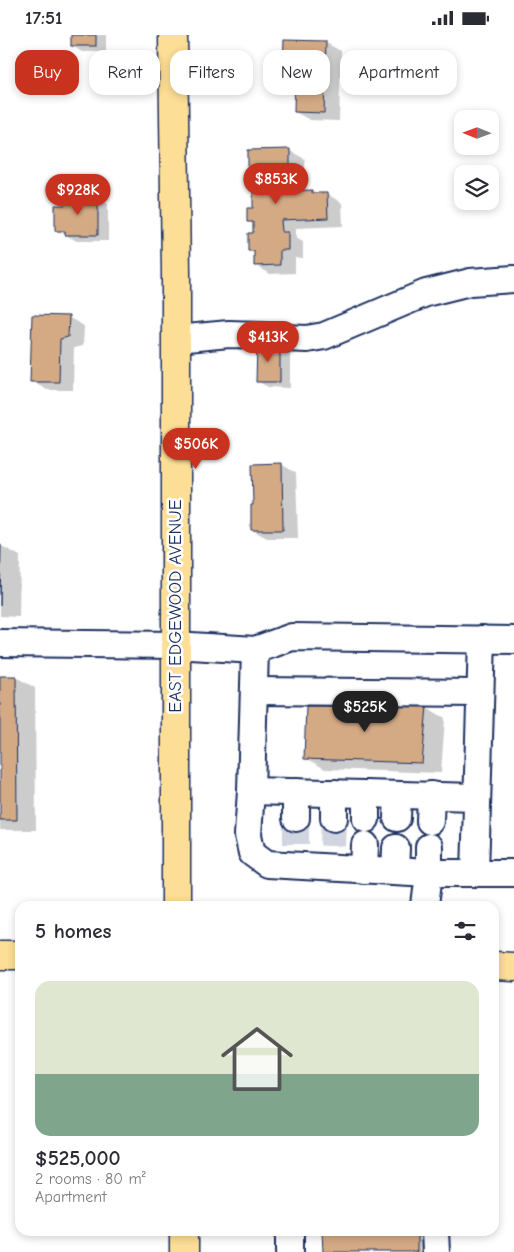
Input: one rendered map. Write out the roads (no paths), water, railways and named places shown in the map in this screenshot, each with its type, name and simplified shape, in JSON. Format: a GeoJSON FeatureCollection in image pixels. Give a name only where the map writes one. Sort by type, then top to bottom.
{"type":"FeatureCollection","features":[{"type":"Feature","properties":{"kind":"main road","name":"EAST EDGEWOOD AVENUE"},"geometry":{"type":"LineString","coordinates":[[173,35],[176,339],[176,901]]}},
{"type":"Feature","properties":{"kind":"main road"},"geometry":{"type":"LineString","coordinates":[[0,955],[15,955]]}},
{"type":"Feature","properties":{"kind":"main road"},"geometry":{"type":"LineString","coordinates":[[499,966],[514,967]]}},
{"type":"Feature","properties":{"kind":"main road"},"geometry":{"type":"LineString","coordinates":[[184,1236],[184,1252]]}},
{"type":"Feature","properties":{"kind":"lane"},"geometry":{"type":"LineString","coordinates":[[176,339],[229,334],[307,339],[324,336],[442,288],[470,282],[514,279]]}},
{"type":"Feature","properties":{"kind":"lane"},"geometry":{"type":"LineString","coordinates":[[0,643],[175,645],[255,650],[292,637],[514,640]]}},
{"type":"Feature","properties":{"kind":"lane"},"geometry":{"type":"LineString","coordinates":[[475,873],[482,639]]}},
{"type":"Feature","properties":{"kind":"lane"},"geometry":{"type":"LineString","coordinates":[[255,650],[248,835],[252,853],[267,865],[296,855],[332,857],[397,807],[431,795],[477,797]]}},
{"type":"Feature","properties":{"kind":"lane"},"geometry":{"type":"LineString","coordinates":[[254,691],[480,693]]}},
{"type":"Feature","properties":{"kind":"lane"},"geometry":{"type":"LineString","coordinates":[[251,791],[296,792],[334,805],[396,860],[429,873],[514,873]]}},
{"type":"Feature","properties":{"kind":"lane"},"geometry":{"type":"LineString","coordinates":[[296,792],[296,818]]}},
{"type":"Feature","properties":{"kind":"lane"},"geometry":{"type":"LineString","coordinates":[[430,821],[431,795]]}},
{"type":"Feature","properties":{"kind":"lane"},"geometry":{"type":"LineString","coordinates":[[426,901],[429,873],[429,847]]}},
{"type":"Feature","properties":{"kind":"lane"},"geometry":{"type":"LineString","coordinates":[[290,1236],[290,1252]]}},
{"type":"Feature","properties":{"kind":"lane"},"geometry":{"type":"LineString","coordinates":[[435,1236],[436,1252]]}},
{"type":"Feature","properties":{"kind":"tunnel"},"geometry":{"type":"LineString","coordinates":[[296,818],[296,844]]}},
{"type":"Feature","properties":{"kind":"tunnel"},"geometry":{"type":"LineString","coordinates":[[333,846],[334,818]]}}]}
